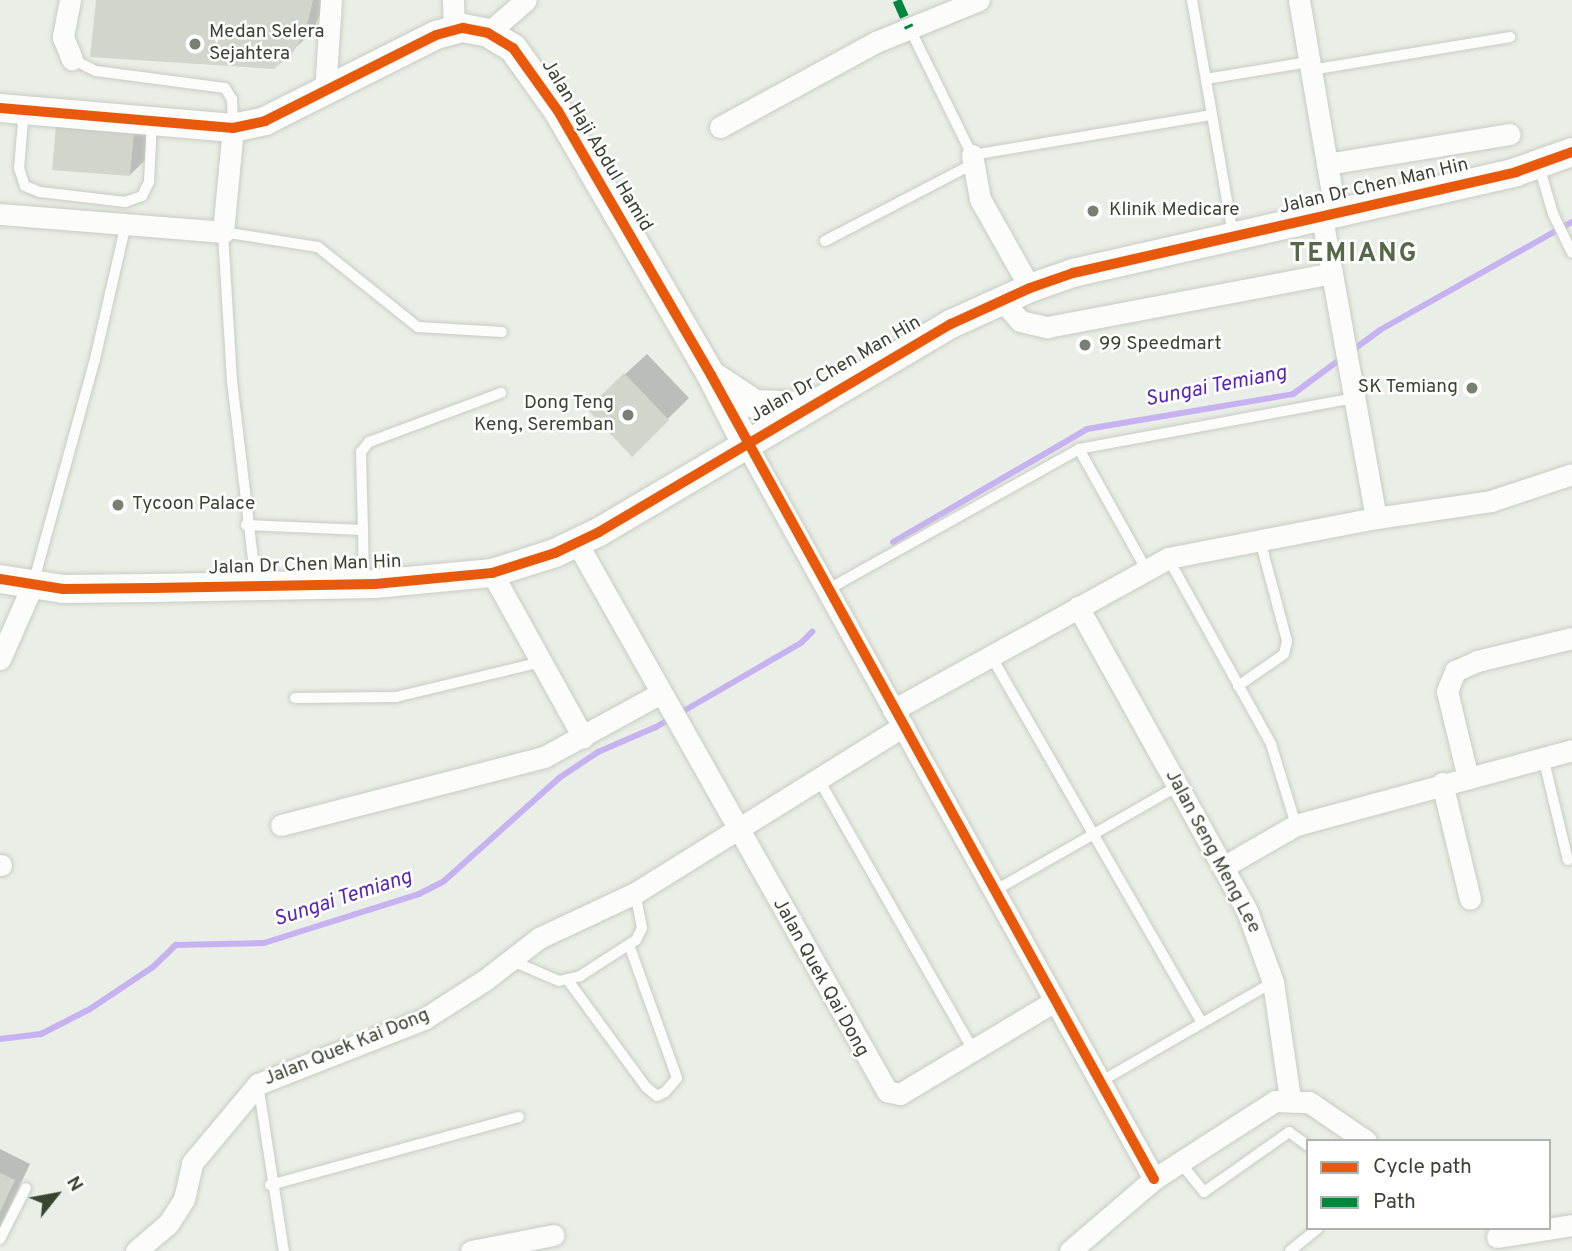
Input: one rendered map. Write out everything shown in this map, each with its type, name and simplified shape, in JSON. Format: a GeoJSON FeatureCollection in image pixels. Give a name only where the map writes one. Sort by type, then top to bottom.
{"type":"FeatureCollection","features":[{"type":"Feature","properties":{"kind":"street"},"geometry":{"type":"LineString","coordinates":[[70,0],[63,37],[72,59]]}},
{"type":"Feature","properties":{"kind":"street"},"geometry":{"type":"LineString","coordinates":[[325,92],[331,0]]}},
{"type":"Feature","properties":{"kind":"street"},"geometry":{"type":"LineString","coordinates":[[12,109],[233,128],[265,121],[454,30],[453,0]]}},
{"type":"Feature","properties":{"kind":"street"},"geometry":{"type":"LineString","coordinates":[[488,33],[526,0]]}},
{"type":"Feature","properties":{"kind":"street"},"geometry":{"type":"LineString","coordinates":[[720,127],[909,27],[979,0]]}},
{"type":"Feature","properties":{"kind":"street"},"geometry":{"type":"LineString","coordinates":[[1299,0],[1327,164],[1332,273],[1376,517]]}},
{"type":"Feature","properties":{"kind":"street","name":"Jalan Haji Abdul Hamid"},"geometry":{"type":"LineString","coordinates":[[454,30],[488,33],[513,48],[558,111],[711,375],[745,442]]}},
{"type":"Feature","properties":{"kind":"street"},"geometry":{"type":"LineString","coordinates":[[0,214],[223,232],[233,128]]}},
{"type":"Feature","properties":{"kind":"street"},"geometry":{"type":"LineString","coordinates":[[1327,164],[1510,134]]}},
{"type":"Feature","properties":{"kind":"street","name":"Jalan Dr Chen Man Hin"},"geometry":{"type":"LineString","coordinates":[[0,579],[63,589],[364,584],[492,573],[577,543],[807,406],[1001,299],[1073,273],[1329,217],[1539,166],[1572,152]]}},
{"type":"Feature","properties":{"kind":"street"},"geometry":{"type":"LineString","coordinates":[[973,159],[979,199],[1030,288]]}},
{"type":"Feature","properties":{"kind":"street"},"geometry":{"type":"LineString","coordinates":[[1001,299],[1020,321],[1047,327],[1332,273]]}},
{"type":"Feature","properties":{"kind":"street"},"geometry":{"type":"LineString","coordinates":[[711,375],[755,404],[807,406]]}},
{"type":"Feature","properties":{"kind":"street"},"geometry":{"type":"LineString","coordinates":[[690,475],[716,435],[711,375]]}},
{"type":"Feature","properties":{"kind":"street"},"geometry":{"type":"LineString","coordinates":[[745,442],[1154,1179]]}},
{"type":"Feature","properties":{"kind":"street","name":"Jalan Quek Kai Dong"},"geometry":{"type":"LineString","coordinates":[[136,1251],[168,1224],[184,1199],[192,1163],[258,1084],[424,1019],[539,937],[635,893],[736,827],[818,778],[898,718],[991,656],[1146,569],[1168,558],[1376,517],[1491,501],[1572,474]]}},
{"type":"Feature","properties":{"kind":"street","name":"Jalan Quek Qai Dong"},"geometry":{"type":"LineString","coordinates":[[577,543],[887,1091],[901,1094],[1055,1001]]}},
{"type":"Feature","properties":{"kind":"street"},"geometry":{"type":"LineString","coordinates":[[492,573],[583,737]]}},
{"type":"Feature","properties":{"kind":"street"},"geometry":{"type":"LineString","coordinates":[[0,659],[33,584]]}},
{"type":"Feature","properties":{"kind":"street","name":"Jalan Seng Meng Lee"},"geometry":{"type":"LineString","coordinates":[[1078,607],[1247,911],[1273,982],[1290,1098]]}},
{"type":"Feature","properties":{"kind":"street"},"geometry":{"type":"LineString","coordinates":[[1468,778],[1447,691],[1455,671],[1476,661],[1572,638]]}},
{"type":"Feature","properties":{"kind":"street"},"geometry":{"type":"LineString","coordinates":[[281,825],[544,757],[664,699]]}},
{"type":"Feature","properties":{"kind":"street"},"geometry":{"type":"LineString","coordinates":[[1223,867],[1296,825],[1442,783],[1572,750]]}},
{"type":"Feature","properties":{"kind":"street"},"geometry":{"type":"LineString","coordinates":[[1442,783],[1470,898]]}},
{"type":"Feature","properties":{"kind":"street"},"geometry":{"type":"LineString","coordinates":[[1070,1251],[1154,1179],[1275,1101],[1290,1098],[1309,1102],[1363,1139]]}},
{"type":"Feature","properties":{"kind":"street"},"geometry":{"type":"LineString","coordinates":[[1551,1229],[1572,1225]]}},
{"type":"Feature","properties":{"kind":"street"},"geometry":{"type":"LineString","coordinates":[[1498,1239],[1546,1230]]}},
{"type":"Feature","properties":{"kind":"street"},"geometry":{"type":"LineString","coordinates":[[471,1251],[553,1235]]}},
{"type":"Feature","properties":{"kind":"lane"},"geometry":{"type":"LineString","coordinates":[[1192,0],[1233,236]]}},
{"type":"Feature","properties":{"kind":"lane"},"geometry":{"type":"LineString","coordinates":[[909,27],[973,159]]}},
{"type":"Feature","properties":{"kind":"lane"},"geometry":{"type":"LineString","coordinates":[[1206,79],[1510,37]]}},
{"type":"Feature","properties":{"kind":"lane"},"geometry":{"type":"LineString","coordinates":[[72,59],[96,71],[225,88],[232,99],[233,128]]}},
{"type":"Feature","properties":{"kind":"lane"},"geometry":{"type":"LineString","coordinates":[[12,109],[19,168],[25,186],[40,192],[125,202],[142,197],[149,182],[152,121]]}},
{"type":"Feature","properties":{"kind":"lane"},"geometry":{"type":"LineString","coordinates":[[825,241],[973,159],[1212,115]]}},
{"type":"Feature","properties":{"kind":"lane"},"geometry":{"type":"LineString","coordinates":[[1539,166],[1553,214],[1572,253]]}},
{"type":"Feature","properties":{"kind":"lane"},"geometry":{"type":"LineString","coordinates":[[33,584],[95,359],[126,224]]}},
{"type":"Feature","properties":{"kind":"lane"},"geometry":{"type":"LineString","coordinates":[[256,585],[246,524],[223,232],[318,247],[418,327],[502,332]]}},
{"type":"Feature","properties":{"kind":"lane"},"geometry":{"type":"LineString","coordinates":[[364,584],[361,452],[369,442],[501,393]]}},
{"type":"Feature","properties":{"kind":"lane"},"geometry":{"type":"LineString","coordinates":[[827,590],[1079,449],[1354,398]]}},
{"type":"Feature","properties":{"kind":"lane"},"geometry":{"type":"LineString","coordinates":[[1079,449],[1146,569]]}},
{"type":"Feature","properties":{"kind":"lane"},"geometry":{"type":"LineString","coordinates":[[246,524],[362,530]]}},
{"type":"Feature","properties":{"kind":"lane"},"geometry":{"type":"LineString","coordinates":[[1238,685],[1284,654],[1287,641],[1260,540]]}},
{"type":"Feature","properties":{"kind":"lane"},"geometry":{"type":"LineString","coordinates":[[1168,558],[1271,744],[1296,825]]}},
{"type":"Feature","properties":{"kind":"lane"},"geometry":{"type":"LineString","coordinates":[[991,656],[1202,1023]]}},
{"type":"Feature","properties":{"kind":"lane"},"geometry":{"type":"LineString","coordinates":[[295,698],[396,696],[542,662]]}},
{"type":"Feature","properties":{"kind":"lane"},"geometry":{"type":"LineString","coordinates":[[1543,757],[1568,860]]}},
{"type":"Feature","properties":{"kind":"lane"},"geometry":{"type":"LineString","coordinates":[[818,778],[973,1050]]}},
{"type":"Feature","properties":{"kind":"lane"},"geometry":{"type":"LineString","coordinates":[[994,891],[1178,786]]}},
{"type":"Feature","properties":{"kind":"lane"},"geometry":{"type":"LineString","coordinates":[[510,960],[559,981],[580,976],[629,945],[642,928],[635,893]]}},
{"type":"Feature","properties":{"kind":"lane"},"geometry":{"type":"LineString","coordinates":[[566,979],[646,1087],[657,1096],[665,1092],[677,1078],[629,945]]}},
{"type":"Feature","properties":{"kind":"lane"},"geometry":{"type":"LineString","coordinates":[[1100,1082],[1273,982]]}},
{"type":"Feature","properties":{"kind":"lane"},"geometry":{"type":"LineString","coordinates":[[258,1084],[270,1185],[284,1251]]}},
{"type":"Feature","properties":{"kind":"lane"},"geometry":{"type":"LineString","coordinates":[[270,1185],[519,1117]]}},
{"type":"Feature","properties":{"kind":"lane"},"geometry":{"type":"LineString","coordinates":[[1179,1161],[1204,1192],[1289,1132],[1306,1145]]}},
{"type":"Feature","properties":{"kind":"lane"},"geometry":{"type":"LineString","coordinates":[[0,1239],[26,1188]]}},
{"type":"Feature","properties":{"kind":"lane"},"geometry":{"type":"LineString","coordinates":[[1290,1251],[1316,1230]]}},
{"type":"Feature","properties":{"kind":"building","name":"Medan Selera Sejahtera"},"geometry":{"type":"Polygon","coordinates":[[[96,0],[313,0],[305,33],[292,54],[274,69],[90,57],[96,0]]]}},
{"type":"Feature","properties":{"kind":"building"},"geometry":{"type":"Polygon","coordinates":[[[56,125],[134,131],[130,176],[52,170],[56,125]]]}},
{"type":"Feature","properties":{"kind":"building","name":"Dong Teng Keng, Seremban"},"geometry":{"type":"Polygon","coordinates":[[[624,373],[669,420],[632,457],[587,409],[624,373]]]}},
{"type":"Feature","properties":{"kind":"building"},"geometry":{"type":"Polygon","coordinates":[[[0,1173],[15,1180],[0,1212],[0,1173]]]}},
{"type":"Feature","properties":{"kind":"waterway","name":"Sungai Temiang"},"geometry":{"type":"LineString","coordinates":[[1350,352],[1380,330],[1572,222]]}},
{"type":"Feature","properties":{"kind":"waterway","name":"Sungai Temiang"},"geometry":{"type":"LineString","coordinates":[[893,542],[1087,429],[1293,394],[1342,358]]}},
{"type":"Feature","properties":{"kind":"waterway","name":"Sungai Temiang"},"geometry":{"type":"LineString","coordinates":[[0,1039],[41,1034],[90,1009],[153,967],[176,945],[264,943],[419,894],[444,881],[559,778],[598,752],[656,727],[801,643],[812,632]]}},
{"type":"Feature","properties":{"kind":"marked path"},"geometry":{"type":"LineString","coordinates":[[897,0],[909,27]]}},
{"type":"Feature","properties":{"kind":"cycle path"},"geometry":{"type":"LineString","coordinates":[[0,108],[233,128],[265,121],[436,35],[463,28],[488,33],[513,48],[558,111],[711,375],[1154,1179]]}},
{"type":"Feature","properties":{"kind":"cycle path"},"geometry":{"type":"LineString","coordinates":[[0,579],[63,589],[152,588],[375,584],[492,573],[555,553],[599,532],[951,324],[1030,288],[1073,273],[1516,172],[1572,152]]}},
{"type":"Feature","properties":{"kind":"place","name":"Medan Selera Sejahtera"},"geometry":{"type":"Point","coordinates":[195,44]}},
{"type":"Feature","properties":{"kind":"place","name":"Klinik Medicare"},"geometry":{"type":"Point","coordinates":[1093,211]}},
{"type":"Feature","properties":{"kind":"place","name":"99 Speedmart"},"geometry":{"type":"Point","coordinates":[1085,345]}},
{"type":"Feature","properties":{"kind":"place","name":"SK Temiang"},"geometry":{"type":"Point","coordinates":[1472,388]}},
{"type":"Feature","properties":{"kind":"place","name":"Dong Teng Keng, Seremban"},"geometry":{"type":"Point","coordinates":[628,415]}},
{"type":"Feature","properties":{"kind":"place","name":"Tycoon Palace"},"geometry":{"type":"Point","coordinates":[118,505]}},
{"type":"Feature","properties":{"kind":"district","name":"TEMIANG"},"geometry":{"type":"Point","coordinates":[1354,255]}}]}
